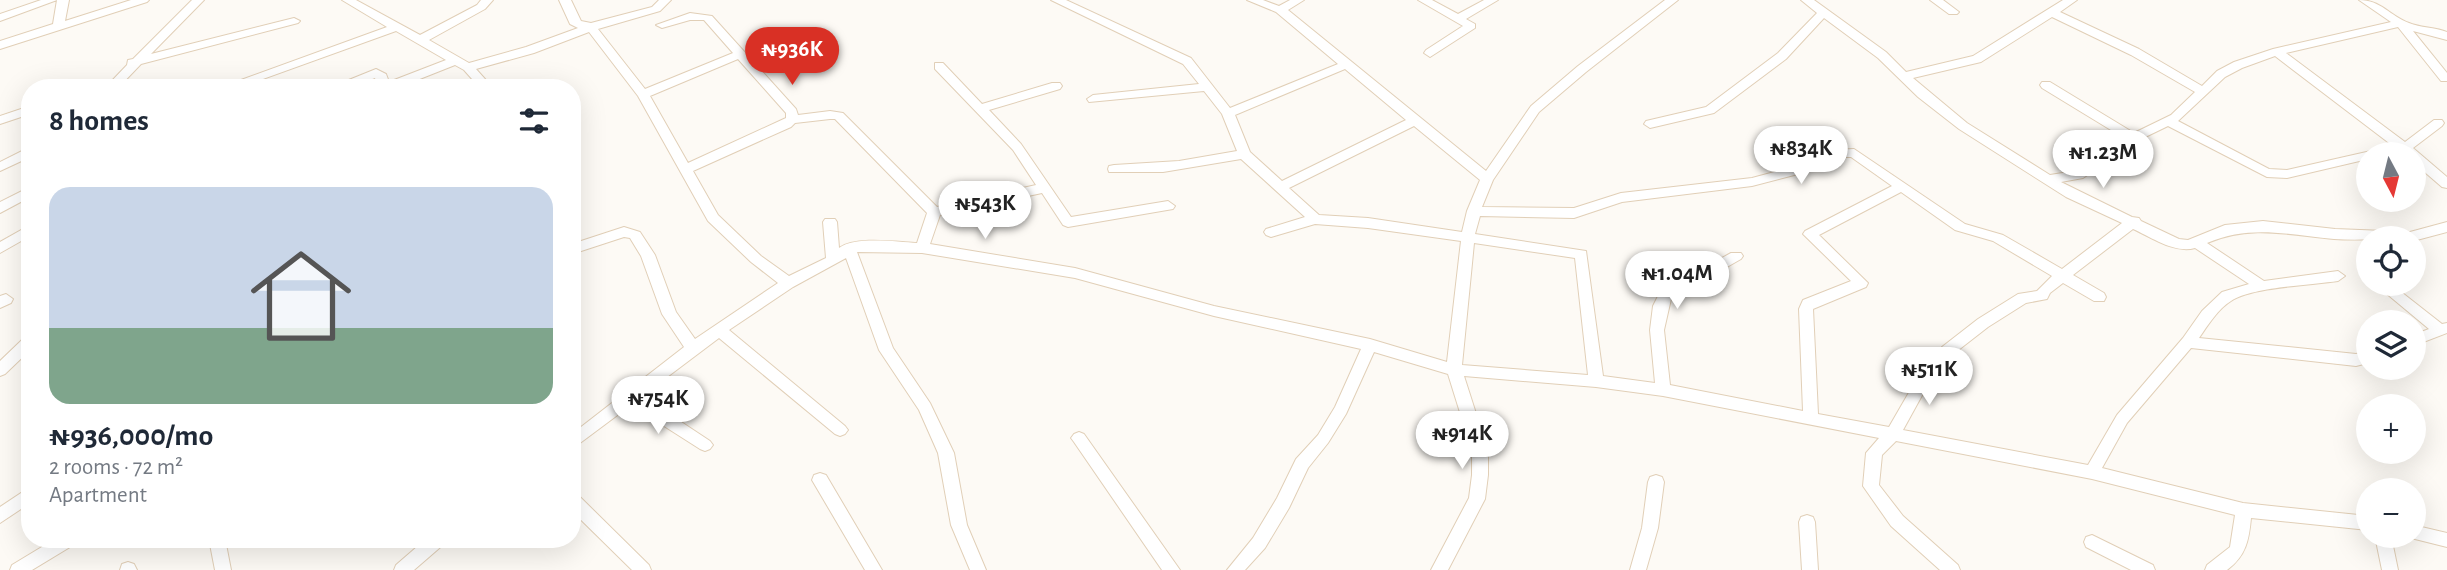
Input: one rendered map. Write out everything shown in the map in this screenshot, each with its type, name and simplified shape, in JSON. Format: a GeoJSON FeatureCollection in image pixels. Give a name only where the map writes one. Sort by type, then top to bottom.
{"type":"FeatureCollection","features":[{"type":"Feature","properties":{"kind":"street"},"geometry":{"type":"LineString","coordinates":[[0,18],[52,0]]}},
{"type":"Feature","properties":{"kind":"street"},"geometry":{"type":"LineString","coordinates":[[59,25],[62,0]]}},
{"type":"Feature","properties":{"kind":"street"},"geometry":{"type":"LineString","coordinates":[[0,45],[143,0]]}},
{"type":"Feature","properties":{"kind":"street"},"geometry":{"type":"LineString","coordinates":[[119,79],[198,0]]}},
{"type":"Feature","properties":{"kind":"street"},"geometry":{"type":"LineString","coordinates":[[348,0],[462,64],[478,79]]}},
{"type":"Feature","properties":{"kind":"street"},"geometry":{"type":"LineString","coordinates":[[420,40],[481,7],[487,0]]}},
{"type":"Feature","properties":{"kind":"street"},"geometry":{"type":"LineString","coordinates":[[565,0],[576,24],[591,27],[642,94],[713,218],[756,259],[788,283]]}},
{"type":"Feature","properties":{"kind":"street"},"geometry":{"type":"LineString","coordinates":[[414,79],[462,64],[530,50],[591,27],[656,9],[665,0]]}},
{"type":"Feature","properties":{"kind":"street"},"geometry":{"type":"LineString","coordinates":[[1057,0],[1187,61],[1228,113],[1244,154],[1315,219]]}},
{"type":"Feature","properties":{"kind":"street"},"geometry":{"type":"LineString","coordinates":[[1252,0],[1280,10],[1486,179]]}},
{"type":"Feature","properties":{"kind":"street"},"geometry":{"type":"LineString","coordinates":[[1280,10],[1298,0]]}},
{"type":"Feature","properties":{"kind":"street"},"geometry":{"type":"LineString","coordinates":[[1424,0],[1471,26],[1430,53]]}},
{"type":"Feature","properties":{"kind":"street"},"geometry":{"type":"LineString","coordinates":[[1458,19],[1492,0]]}},
{"type":"Feature","properties":{"kind":"street"},"geometry":{"type":"LineString","coordinates":[[1439,570],[1476,499],[1480,475],[1480,451],[1454,370],[1468,237],[1486,179],[1535,109],[1672,0]]}},
{"type":"Feature","properties":{"kind":"street"},"geometry":{"type":"LineString","coordinates":[[1807,0],[1882,55],[1963,126],[2071,194],[2134,221],[2176,243],[2189,245],[2225,230],[2263,226],[2328,233],[2410,237],[2447,228]]}},
{"type":"Feature","properties":{"kind":"street"},"geometry":{"type":"LineString","coordinates":[[1936,0],[1953,12]]}},
{"type":"Feature","properties":{"kind":"street"},"geometry":{"type":"LineString","coordinates":[[1905,76],[1977,59],[2032,27],[2071,0]]}},
{"type":"Feature","properties":{"kind":"street"},"geometry":{"type":"LineString","coordinates":[[2365,0],[2403,24],[2445,78]]}},
{"type":"Feature","properties":{"kind":"street"},"geometry":{"type":"LineString","coordinates":[[1650,124],[1710,110],[1782,56],[1824,12]]}},
{"type":"Feature","properties":{"kind":"street"},"geometry":{"type":"LineString","coordinates":[[2050,12],[2135,52],[2202,91]]}},
{"type":"Feature","properties":{"kind":"street"},"geometry":{"type":"LineString","coordinates":[[662,25],[688,16],[708,18],[792,112],[792,119]]}},
{"type":"Feature","properties":{"kind":"street"},"geometry":{"type":"LineString","coordinates":[[132,63],[294,21]]}},
{"type":"Feature","properties":{"kind":"street"},"geometry":{"type":"LineString","coordinates":[[2050,179],[2078,175],[2133,138],[2186,110],[2221,74],[2277,52],[2403,24],[2447,36]]}},
{"type":"Feature","properties":{"kind":"street"},"geometry":{"type":"LineString","coordinates":[[250,79],[397,27]]}},
{"type":"Feature","properties":{"kind":"street"},"geometry":{"type":"LineString","coordinates":[[2277,52],[2397,142]]}},
{"type":"Feature","properties":{"kind":"street"},"geometry":{"type":"LineString","coordinates":[[642,94],[741,54]]}},
{"type":"Feature","properties":{"kind":"street"},"geometry":{"type":"LineString","coordinates":[[1228,113],[1348,64]]}},
{"type":"Feature","properties":{"kind":"street"},"geometry":{"type":"LineString","coordinates":[[939,66],[1017,147],[1068,222],[1168,206]]}},
{"type":"Feature","properties":{"kind":"street"},"geometry":{"type":"LineString","coordinates":[[360,79],[376,73],[383,79]]}},
{"type":"Feature","properties":{"kind":"street"},"geometry":{"type":"LineString","coordinates":[[2046,85],[2133,138]]}},
{"type":"Feature","properties":{"kind":"street"},"geometry":{"type":"LineString","coordinates":[[979,109],[1056,86]]}},
{"type":"Feature","properties":{"kind":"street"},"geometry":{"type":"LineString","coordinates":[[1093,99],[1209,88]]}},
{"type":"Feature","properties":{"kind":"street"},"geometry":{"type":"LineString","coordinates":[[2186,110],[2197,135]]}},
{"type":"Feature","properties":{"kind":"street"},"geometry":{"type":"LineString","coordinates":[[0,120],[21,113]]}},
{"type":"Feature","properties":{"kind":"street"},"geometry":{"type":"LineString","coordinates":[[685,169],[787,124],[792,119],[810,119],[834,113],[934,212]]}},
{"type":"Feature","properties":{"kind":"street"},"geometry":{"type":"LineString","coordinates":[[1279,188],[1416,120]]}},
{"type":"Feature","properties":{"kind":"street"},"geometry":{"type":"LineString","coordinates":[[2168,121],[2267,173],[2279,174],[2356,157]]}},
{"type":"Feature","properties":{"kind":"street"},"geometry":{"type":"LineString","coordinates":[[2420,142],[2438,123]]}},
{"type":"Feature","properties":{"kind":"street"},"geometry":{"type":"LineString","coordinates":[[1474,211],[1574,213],[1621,198],[1752,182],[1847,152],[1860,156],[1960,227],[1998,238],[2099,297]]}},
{"type":"Feature","properties":{"kind":"street"},"geometry":{"type":"LineString","coordinates":[[1114,169],[1148,170],[1244,154]]}},
{"type":"Feature","properties":{"kind":"street"},"geometry":{"type":"LineString","coordinates":[[0,167],[21,156]]}},
{"type":"Feature","properties":{"kind":"street"},"geometry":{"type":"LineString","coordinates":[[2426,166],[2447,184]]}},
{"type":"Feature","properties":{"kind":"street"},"geometry":{"type":"LineString","coordinates":[[2071,194],[2078,175]]}},
{"type":"Feature","properties":{"kind":"street"},"geometry":{"type":"LineString","coordinates":[[1811,420],[1806,309],[1808,304],[1861,283],[1810,234],[1902,186]]}},
{"type":"Feature","properties":{"kind":"street"},"geometry":{"type":"LineString","coordinates":[[934,212],[1045,188]]}},
{"type":"Feature","properties":{"kind":"street"},"geometry":{"type":"LineString","coordinates":[[0,208],[21,196]]}},
{"type":"Feature","properties":{"kind":"street"},"geometry":{"type":"LineString","coordinates":[[922,248],[934,212]]}},
{"type":"Feature","properties":{"kind":"street"},"geometry":{"type":"LineString","coordinates":[[1271,232],[1315,219],[1368,223],[1581,254],[1596,381]]}},
{"type":"Feature","properties":{"kind":"street"},"geometry":{"type":"LineString","coordinates":[[1952,570],[1897,521],[1871,486],[1874,453],[1892,435],[1920,386],[1947,351],[2022,298],[2042,295],[2044,290],[2134,221]]}},
{"type":"Feature","properties":{"kind":"street"},"geometry":{"type":"LineString","coordinates":[[830,222],[833,260]]}},
{"type":"Feature","properties":{"kind":"street"},"geometry":{"type":"LineString","coordinates":[[581,246],[624,232],[635,235],[648,255],[669,314],[693,348]]}},
{"type":"Feature","properties":{"kind":"street"},"geometry":{"type":"LineString","coordinates":[[0,248],[21,235]]}},
{"type":"Feature","properties":{"kind":"street"},"geometry":{"type":"LineString","coordinates":[[2196,242],[2263,286]]}},
{"type":"Feature","properties":{"kind":"street"},"geometry":{"type":"LineString","coordinates":[[581,436],[718,329],[788,283],[833,260],[849,248],[885,246],[922,248],[1075,273],[1214,310],[1370,345],[1454,370],[1596,381],[1662,390],[2092,472],[2243,510],[2356,522]]}},
{"type":"Feature","properties":{"kind":"street"},"geometry":{"type":"LineString","coordinates":[[849,248],[886,350],[925,407],[946,453],[959,525],[978,570]]}},
{"type":"Feature","properties":{"kind":"street"},"geometry":{"type":"LineString","coordinates":[[1662,390],[1658,344],[1660,306],[1665,296],[1737,256]]}},
{"type":"Feature","properties":{"kind":"street"},"geometry":{"type":"LineString","coordinates":[[2092,472],[2122,419],[2188,342],[2207,315],[2227,296],[2263,286],[2338,276]]}},
{"type":"Feature","properties":{"kind":"street"},"geometry":{"type":"LineString","coordinates":[[2399,296],[2444,329]]}},
{"type":"Feature","properties":{"kind":"street"},"geometry":{"type":"LineString","coordinates":[[718,329],[840,430]]}},
{"type":"Feature","properties":{"kind":"street"},"geometry":{"type":"LineString","coordinates":[[2426,336],[2444,329]]}},
{"type":"Feature","properties":{"kind":"street"},"geometry":{"type":"LineString","coordinates":[[2188,342],[2356,360]]}},
{"type":"Feature","properties":{"kind":"street"},"geometry":{"type":"LineString","coordinates":[[1235,570],[1259,543],[1283,503],[1301,464],[1323,439],[1341,410],[1370,345]]}},
{"type":"Feature","properties":{"kind":"street"},"geometry":{"type":"LineString","coordinates":[[0,370],[21,350]]}},
{"type":"Feature","properties":{"kind":"street"},"geometry":{"type":"LineString","coordinates":[[631,397],[705,445]]}},
{"type":"Feature","properties":{"kind":"street"},"geometry":{"type":"LineString","coordinates":[[1079,438],[1172,570]]}},
{"type":"Feature","properties":{"kind":"street"},"geometry":{"type":"LineString","coordinates":[[820,480],[874,570]]}},
{"type":"Feature","properties":{"kind":"street"},"geometry":{"type":"LineString","coordinates":[[1638,570],[1650,528],[1656,482]]}},
{"type":"Feature","properties":{"kind":"street"},"geometry":{"type":"LineString","coordinates":[[0,516],[21,501]]}},
{"type":"Feature","properties":{"kind":"street"},"geometry":{"type":"LineString","coordinates":[[581,509],[643,570]]}},
{"type":"Feature","properties":{"kind":"street"},"geometry":{"type":"LineString","coordinates":[[2213,570],[2229,561],[2239,549],[2243,510]]}},
{"type":"Feature","properties":{"kind":"street"},"geometry":{"type":"LineString","coordinates":[[1807,522],[1810,570]]}},
{"type":"Feature","properties":{"kind":"street"},"geometry":{"type":"LineString","coordinates":[[2426,534],[2446,538]]}},
{"type":"Feature","properties":{"kind":"street"},"geometry":{"type":"LineString","coordinates":[[2092,542],[2147,570]]}},
{"type":"Feature","properties":{"kind":"street"},"geometry":{"type":"LineString","coordinates":[[18,570],[54,548]]}},
{"type":"Feature","properties":{"kind":"street"},"geometry":{"type":"LineString","coordinates":[[219,548],[223,570]]}},
{"type":"Feature","properties":{"kind":"street"},"geometry":{"type":"LineString","coordinates":[[402,570],[428,548]]}},
{"type":"Feature","properties":{"kind":"street"},"geometry":{"type":"LineString","coordinates":[[2385,548],[2390,570]]}}]}
